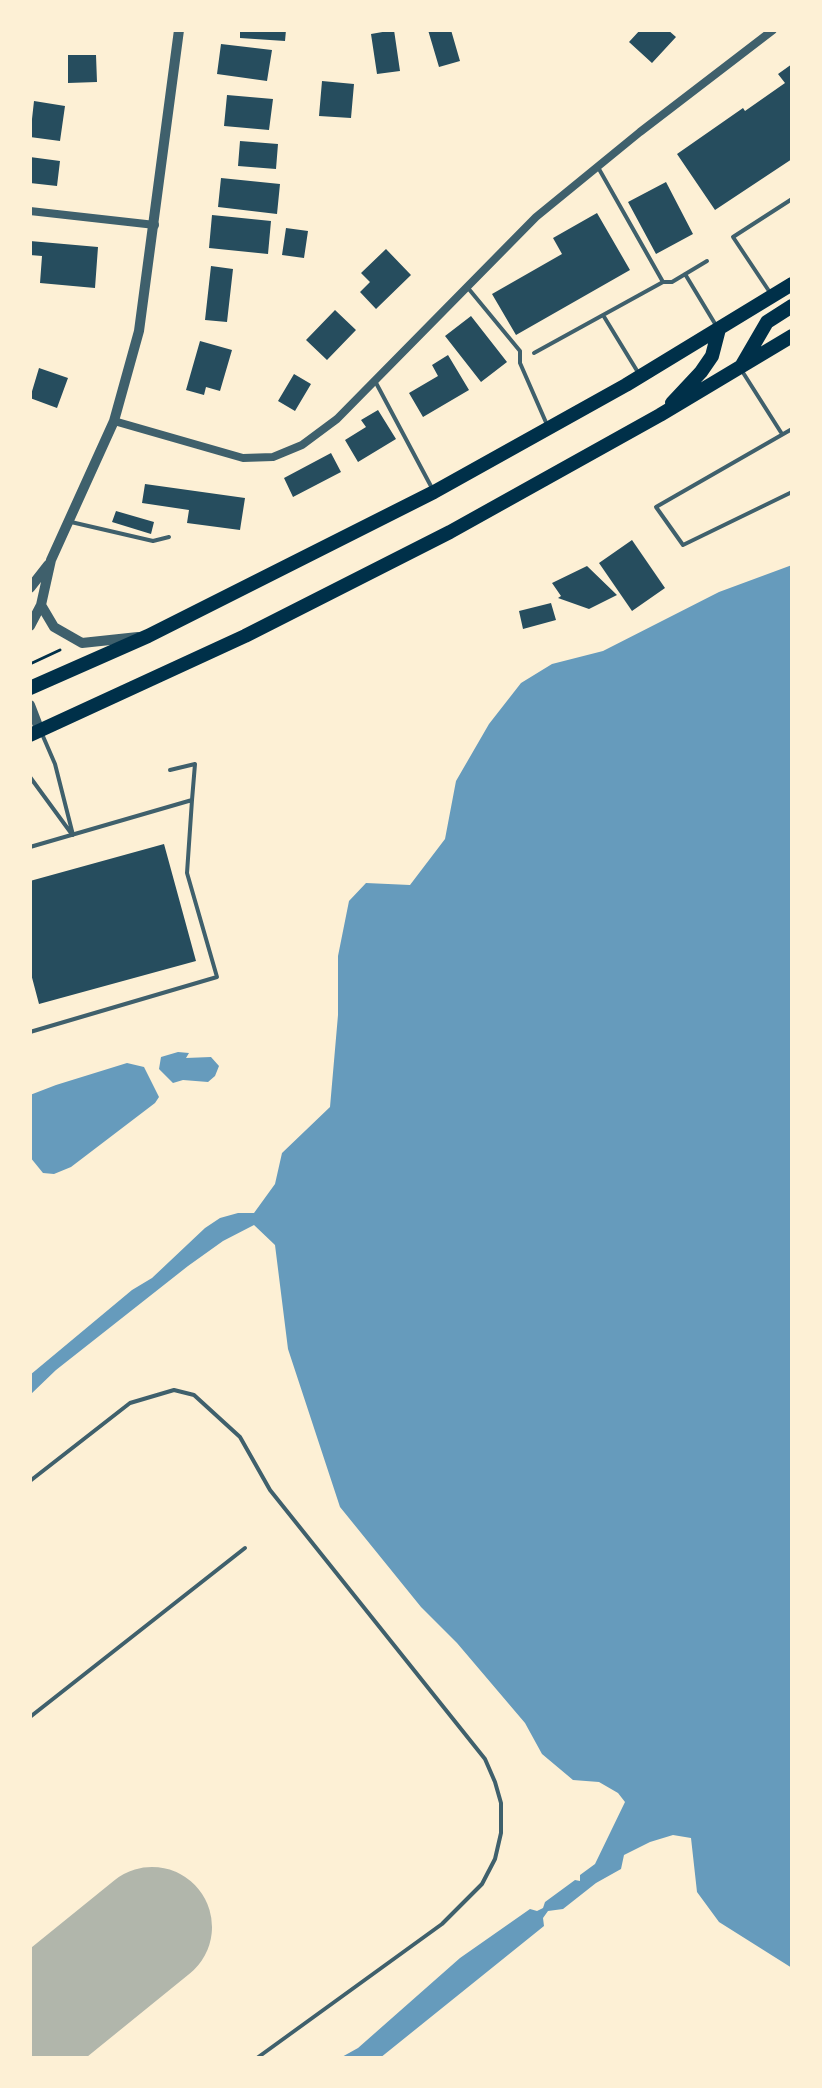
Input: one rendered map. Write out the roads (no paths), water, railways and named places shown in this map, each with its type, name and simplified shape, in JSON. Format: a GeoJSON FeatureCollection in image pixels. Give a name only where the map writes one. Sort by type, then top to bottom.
{"type":"FeatureCollection","features":[{"type":"Feature","properties":{"kind":"highway"},"geometry":{"type":"LineString","coordinates":[[30,688],[148,636],[434,492],[549,429],[792,284]]}},
{"type":"Feature","properties":{"kind":"highway"},"geometry":{"type":"LineString","coordinates":[[740,369],[767,322],[792,306]]}},
{"type":"Feature","properties":{"kind":"highway"},"geometry":{"type":"LineString","coordinates":[[660,415],[712,356],[719,329]]}},
{"type":"Feature","properties":{"kind":"highway"},"geometry":{"type":"LineString","coordinates":[[35,733],[337,591],[557,474],[792,336]]}},
{"type":"Feature","properties":{"kind":"street"},"geometry":{"type":"LineString","coordinates":[[30,588],[51,560],[114,421],[139,331],[179,30]]}},
{"type":"Feature","properties":{"kind":"street"},"geometry":{"type":"LineString","coordinates":[[114,421],[243,458],[273,457],[302,445],[337,419],[536,217],[773,30]]}},
{"type":"Feature","properties":{"kind":"street"},"geometry":{"type":"LineString","coordinates":[[30,211],[155,225]]}},
{"type":"Feature","properties":{"kind":"street"},"geometry":{"type":"LineString","coordinates":[[30,626],[41,605],[51,560]]}},
{"type":"Feature","properties":{"kind":"street"},"geometry":{"type":"LineString","coordinates":[[41,605],[54,627],[82,643],[148,636]]}},
{"type":"Feature","properties":{"kind":"street"},"geometry":{"type":"LineString","coordinates":[[30,705],[35,733]]}},
{"type":"Feature","properties":{"kind":"lane"},"geometry":{"type":"LineString","coordinates":[[597,167],[663,282]]}},
{"type":"Feature","properties":{"kind":"lane"},"geometry":{"type":"LineString","coordinates":[[772,296],[733,237],[792,199]]}},
{"type":"Feature","properties":{"kind":"lane"},"geometry":{"type":"LineString","coordinates":[[534,353],[707,261]]}},
{"type":"Feature","properties":{"kind":"lane"},"geometry":{"type":"LineString","coordinates":[[685,274],[719,329]]}},
{"type":"Feature","properties":{"kind":"lane"},"geometry":{"type":"LineString","coordinates":[[468,287],[520,351],[520,363],[549,429]]}},
{"type":"Feature","properties":{"kind":"lane"},"geometry":{"type":"LineString","coordinates":[[603,315],[640,376]]}},
{"type":"Feature","properties":{"kind":"lane"},"geometry":{"type":"LineString","coordinates":[[740,369],[783,434]]}},
{"type":"Feature","properties":{"kind":"lane"},"geometry":{"type":"LineString","coordinates":[[375,381],[434,492]]}},
{"type":"Feature","properties":{"kind":"lane"},"geometry":{"type":"LineString","coordinates":[[792,429],[656,507],[683,545],[792,492]]}},
{"type":"Feature","properties":{"kind":"lane"},"geometry":{"type":"LineString","coordinates":[[69,521],[153,541],[169,537]]}},
{"type":"Feature","properties":{"kind":"lane"},"geometry":{"type":"LineString","coordinates":[[35,733],[55,764],[73,835]]}},
{"type":"Feature","properties":{"kind":"lane"},"geometry":{"type":"LineString","coordinates":[[30,1032],[217,977],[187,873],[195,764],[170,770]]}},
{"type":"Feature","properties":{"kind":"lane"},"geometry":{"type":"LineString","coordinates":[[30,777],[73,835]]}},
{"type":"Feature","properties":{"kind":"lane"},"geometry":{"type":"LineString","coordinates":[[30,847],[192,800]]}},
{"type":"Feature","properties":{"kind":"lane"},"geometry":{"type":"LineString","coordinates":[[30,1481],[130,1403],[174,1390],[194,1395],[240,1437],[270,1490],[485,1759],[495,1782],[501,1803],[501,1833],[495,1859],[482,1884],[442,1924],[257,2058]]}},
{"type":"Feature","properties":{"kind":"lane"},"geometry":{"type":"LineString","coordinates":[[30,1717],[245,1548]]}},
{"type":"Feature","properties":{"kind":"water"},"geometry":{"type":"Polygon","coordinates":[[[792,565],[792,1968],[719,1922],[697,1892],[691,1838],[673,1835],[624,1855],[621,1869],[596,1883],[563,1909],[548,1911],[543,1918],[544,1926],[380,2058],[340,2058],[358,2048],[460,1958],[530,1909],[537,1911],[543,1908],[545,1902],[575,1880],[580,1881],[580,1875],[595,1864],[625,1802],[618,1793],[599,1782],[573,1780],[542,1754],[525,1723],[457,1643],[421,1607],[340,1507],[288,1349],[275,1245],[254,1225],[223,1241],[188,1266],[56,1370],[30,1395],[30,1375],[132,1290],[152,1278],[205,1228],[220,1218],[254,1213],[275,1184],[282,1153],[330,1107],[338,1015],[338,956],[349,901],[366,883],[410,885],[445,839],[456,781],[489,724],[521,683],[552,664],[603,651],[719,592],[792,565]]]}},
{"type":"Feature","properties":{"kind":"water"},"geometry":{"type":"Polygon","coordinates":[[[178,1052],[189,1053],[186,1058],[211,1057],[219,1066],[215,1076],[208,1082],[183,1080],[173,1083],[159,1069],[161,1057],[178,1052]]]}},
{"type":"Feature","properties":{"kind":"water"},"geometry":{"type":"Polygon","coordinates":[[[127,1063],[144,1067],[159,1097],[155,1103],[71,1167],[54,1174],[43,1173],[30,1157],[30,1095],[127,1063]]]}}]}
